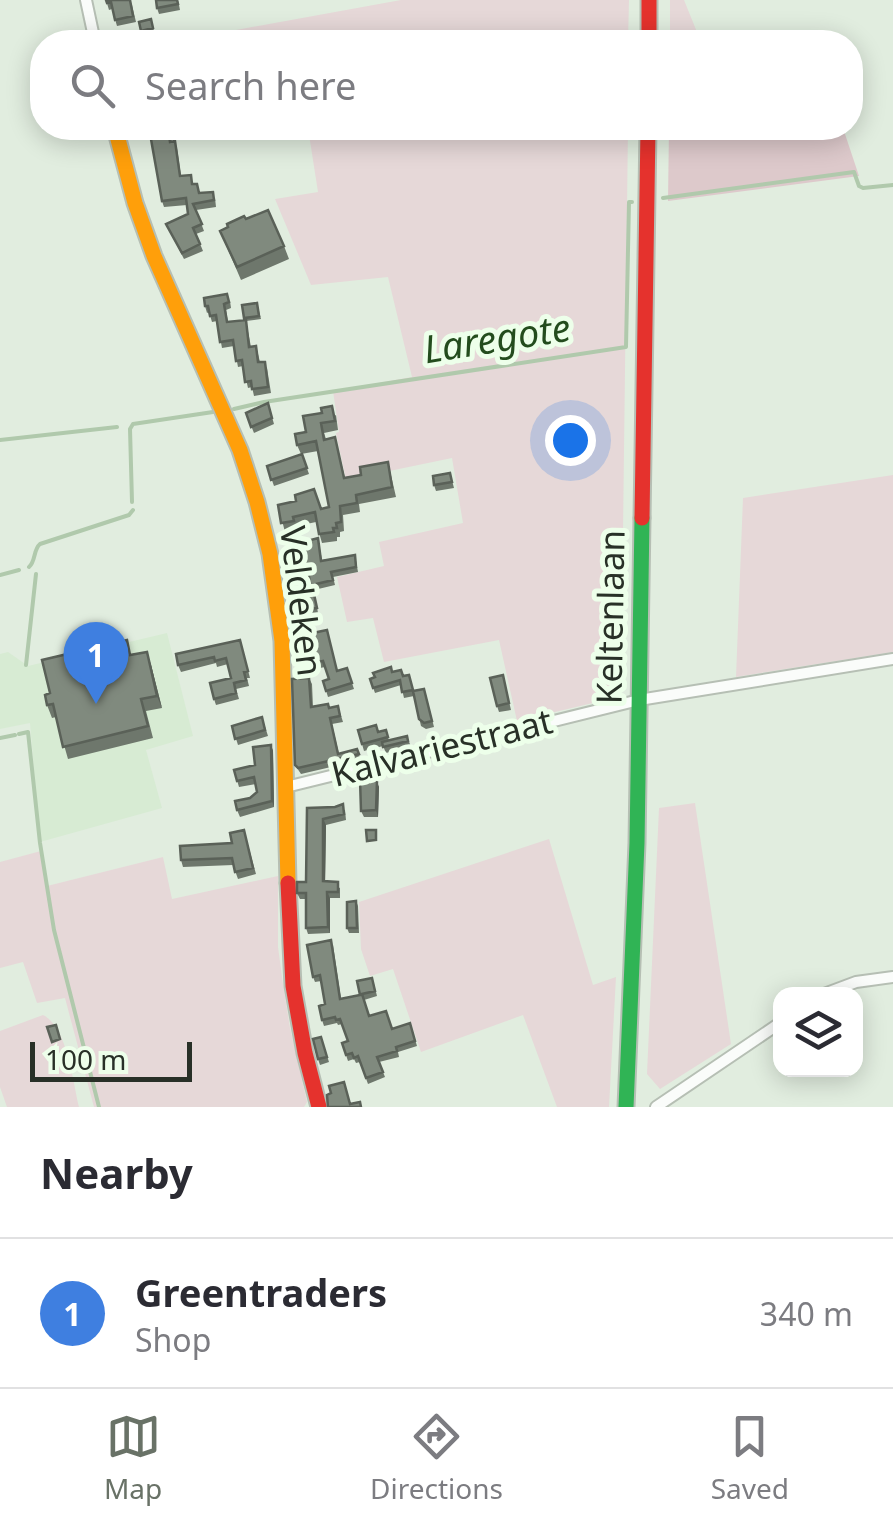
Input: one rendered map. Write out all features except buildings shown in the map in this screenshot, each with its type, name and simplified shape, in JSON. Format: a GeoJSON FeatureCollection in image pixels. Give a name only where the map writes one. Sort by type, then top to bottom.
{"type":"FeatureCollection","features":[{"type":"Feature","properties":{"kind":"main road"},"geometry":{"type":"LineString","coordinates":[[649,30],[650,0]]}},
{"type":"Feature","properties":{"kind":"main road","name":"Veldeken"},"geometry":{"type":"LineString","coordinates":[[118,140],[154,256],[240,450],[270,554],[282,641],[293,986],[319,1107]]}},
{"type":"Feature","properties":{"kind":"main road","name":"Keltenlaan"},"geometry":{"type":"LineString","coordinates":[[626,1107],[636,931],[648,140]]}},
{"type":"Feature","properties":{"kind":"street"},"geometry":{"type":"LineString","coordinates":[[86,0],[92,30]]}},
{"type":"Feature","properties":{"kind":"street","name":"Kalvariestraat"},"geometry":{"type":"LineString","coordinates":[[286,787],[640,700],[893,658]]}},
{"type":"Feature","properties":{"kind":"street"},"geometry":{"type":"LineString","coordinates":[[843,987],[893,978]]}},
{"type":"Feature","properties":{"kind":"street"},"geometry":{"type":"LineString","coordinates":[[656,1107],[773,1028]]}},
{"type":"Feature","properties":{"kind":"shaded area"},"geometry":{"type":"Polygon","coordinates":[[[401,0],[629,0],[628,30],[236,30],[401,0]]]}},
{"type":"Feature","properties":{"kind":"shaded area"},"geometry":{"type":"Polygon","coordinates":[[[670,0],[684,0],[696,30],[670,30],[670,0]]]}},
{"type":"Feature","properties":{"kind":"shaded area"},"geometry":{"type":"Polygon","coordinates":[[[310,140],[628,140],[621,694],[517,721],[499,640],[384,662],[373,618],[347,622],[337,577],[384,566],[379,542],[463,523],[452,458],[346,480],[336,433],[339,432],[333,391],[412,377],[388,277],[311,285],[275,199],[318,192],[310,140]]]}},
{"type":"Feature","properties":{"kind":"shaded area"},"geometry":{"type":"Polygon","coordinates":[[[669,140],[847,140],[859,176],[668,201],[669,140]]]}},
{"type":"Feature","properties":{"kind":"shaded area"},"geometry":{"type":"Polygon","coordinates":[[[893,475],[893,652],[736,677],[743,498],[893,475]]]}},
{"type":"Feature","properties":{"kind":"shaded area"},"geometry":{"type":"Polygon","coordinates":[[[167,633],[193,736],[146,750],[162,808],[40,842],[30,723],[0,729],[0,654],[8,652],[28,666],[167,633]]]}},
{"type":"Feature","properties":{"kind":"shaded area"},"geometry":{"type":"Polygon","coordinates":[[[695,803],[731,1044],[660,1089],[647,1074],[659,808],[695,803]]]}},
{"type":"Feature","properties":{"kind":"shaded area"},"geometry":{"type":"Polygon","coordinates":[[[549,839],[593,985],[616,977],[609,1107],[557,1107],[523,1015],[421,1052],[393,969],[370,976],[361,949],[359,902],[549,839]]]}},
{"type":"Feature","properties":{"kind":"shaded area"},"geometry":{"type":"Polygon","coordinates":[[[41,851],[47,886],[163,857],[172,899],[278,876],[278,947],[290,1028],[307,1102],[304,1107],[94,1107],[65,998],[37,1003],[23,962],[0,968],[0,862],[41,851]]]}},
{"type":"Feature","properties":{"kind":"shaded area"},"geometry":{"type":"Polygon","coordinates":[[[43,1015],[58,1030],[63,1042],[79,1107],[7,1107],[0,1087],[0,1031],[43,1015]]]}},
{"type":"Feature","properties":{"kind":"waterway","name":"Laregote"},"geometry":{"type":"LineString","coordinates":[[663,198],[854,172],[863,188],[893,185]]}},
{"type":"Feature","properties":{"kind":"waterway","name":"Laregote"},"geometry":{"type":"LineString","coordinates":[[234,409],[626,347],[632,202]]}},
{"type":"Feature","properties":{"kind":"waterway","name":"Laregote"},"geometry":{"type":"LineString","coordinates":[[132,502],[133,424],[213,412]]}},
{"type":"Feature","properties":{"kind":"waterway"},"geometry":{"type":"LineString","coordinates":[[0,440],[117,427]]}},
{"type":"Feature","properties":{"kind":"waterway","name":"Laregote"},"geometry":{"type":"LineString","coordinates":[[29,567],[40,544],[129,515],[133,510]]}},
{"type":"Feature","properties":{"kind":"waterway","name":"Laregote"},"geometry":{"type":"LineString","coordinates":[[0,575],[19,570]]}},
{"type":"Feature","properties":{"kind":"waterway"},"geometry":{"type":"LineString","coordinates":[[26,665],[36,574]]}},
{"type":"Feature","properties":{"kind":"waterway"},"geometry":{"type":"LineString","coordinates":[[19,734],[28,732],[54,930],[99,1107]]}},
{"type":"Feature","properties":{"kind":"waterway"},"geometry":{"type":"LineString","coordinates":[[0,738],[15,735]]}},
{"type":"Feature","properties":{"kind":"traffic: fast"},"geometry":{"type":"LineString","coordinates":[[626,1107],[637,843],[642,518]]}},
{"type":"Feature","properties":{"kind":"traffic: slow"},"geometry":{"type":"LineString","coordinates":[[118,140],[154,256],[240,450],[270,554],[282,641],[288,883]]}},
{"type":"Feature","properties":{"kind":"traffic: jam"},"geometry":{"type":"LineString","coordinates":[[649,0],[649,30]]}},
{"type":"Feature","properties":{"kind":"traffic: jam"},"geometry":{"type":"LineString","coordinates":[[642,518],[648,140]]}},
{"type":"Feature","properties":{"kind":"traffic: jam"},"geometry":{"type":"LineString","coordinates":[[288,883],[293,986],[319,1107]]}},
{"type":"Feature","properties":{"kind":"place","name":"Greentraders"},"geometry":{"type":"Point","coordinates":[96,704]}}]}
